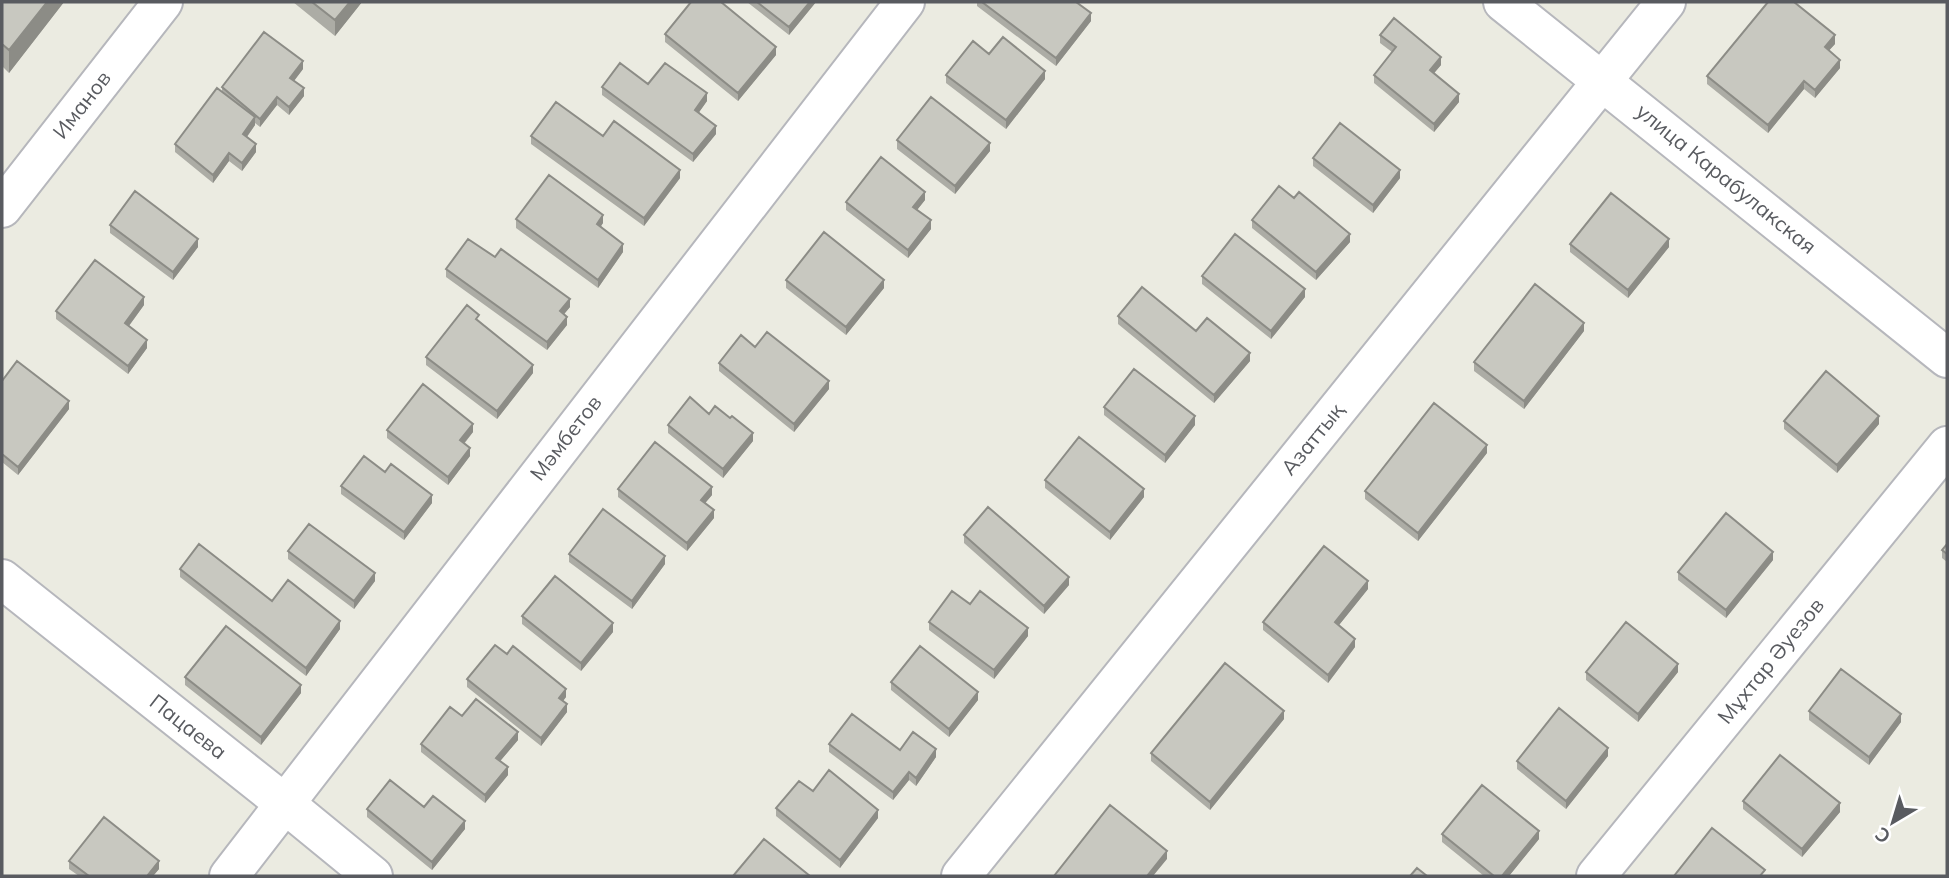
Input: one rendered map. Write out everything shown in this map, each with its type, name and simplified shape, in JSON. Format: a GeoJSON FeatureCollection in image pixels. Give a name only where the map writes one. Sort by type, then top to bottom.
{"type":"FeatureCollection","features":[{"type":"Feature","properties":{"kind":"street","name":"Иманов"},"geometry":{"type":"LineString","coordinates":[[2,208],[163,2]]}},
{"type":"Feature","properties":{"kind":"street","name":"Мәмбетов"},"geometry":{"type":"LineString","coordinates":[[229,876],[905,2]]}},
{"type":"Feature","properties":{"kind":"street","name":"улица Карабулакская"},"geometry":{"type":"LineString","coordinates":[[1503,2],[1947,358]]}},
{"type":"Feature","properties":{"kind":"street","name":"Азаттық"},"geometry":{"type":"LineString","coordinates":[[961,876],[1665,2]]}},
{"type":"Feature","properties":{"kind":"street","name":"Мұхтар Әуезов"},"geometry":{"type":"LineString","coordinates":[[1596,876],[1947,446]]}},
{"type":"Feature","properties":{"kind":"street","name":"Пацаева"},"geometry":{"type":"LineString","coordinates":[[2,579],[373,876]]}},
{"type":"Feature","properties":{"kind":"building"},"geometry":{"type":"Polygon","coordinates":[[[2,2],[47,2],[9,50],[2,44],[2,2]]]}},
{"type":"Feature","properties":{"kind":"building"},"geometry":{"type":"Polygon","coordinates":[[[312,2],[350,2],[335,20],[312,2]]]}},
{"type":"Feature","properties":{"kind":"building"},"geometry":{"type":"Polygon","coordinates":[[[691,2],[721,2],[776,47],[738,93],[665,34],[691,2]]]}},
{"type":"Feature","properties":{"kind":"building"},"geometry":{"type":"Polygon","coordinates":[[[757,2],[810,2],[789,27],[757,2]]]}},
{"type":"Feature","properties":{"kind":"building"},"geometry":{"type":"Polygon","coordinates":[[[982,2],[1076,2],[1091,13],[1056,58],[982,2]]]}},
{"type":"Feature","properties":{"kind":"building"},"geometry":{"type":"Polygon","coordinates":[[[1768,2],[1794,2],[1835,35],[1825,47],[1840,60],[1815,90],[1804,81],[1768,125],[1707,76],[1768,2]]]}},
{"type":"Feature","properties":{"kind":"building"},"geometry":{"type":"Polygon","coordinates":[[[1394,18],[1441,57],[1430,70],[1459,94],[1434,124],[1374,75],[1396,47],[1380,35],[1394,18]]]}},
{"type":"Feature","properties":{"kind":"building"},"geometry":{"type":"Polygon","coordinates":[[[264,32],[303,61],[290,78],[304,88],[289,107],[277,97],[260,119],[222,87],[264,32]]]}},
{"type":"Feature","properties":{"kind":"building"},"geometry":{"type":"Polygon","coordinates":[[[1003,37],[1045,71],[1006,120],[946,75],[973,41],[989,54],[1003,37]]]}},
{"type":"Feature","properties":{"kind":"building"},"geometry":{"type":"Polygon","coordinates":[[[620,63],[648,84],[665,63],[707,93],[695,110],[716,126],[693,154],[602,87],[620,63]]]}},
{"type":"Feature","properties":{"kind":"building"},"geometry":{"type":"Polygon","coordinates":[[[217,88],[255,117],[243,134],[256,144],[242,163],[229,153],[213,175],[175,144],[217,88]]]}},
{"type":"Feature","properties":{"kind":"building"},"geometry":{"type":"Polygon","coordinates":[[[931,97],[990,143],[955,186],[897,140],[931,97]]]}},
{"type":"Feature","properties":{"kind":"building"},"geometry":{"type":"Polygon","coordinates":[[[556,102],[603,136],[614,121],[680,170],[644,218],[531,136],[556,102]]]}},
{"type":"Feature","properties":{"kind":"building"},"geometry":{"type":"Polygon","coordinates":[[[1340,123],[1400,170],[1373,205],[1313,158],[1340,123]]]}},
{"type":"Feature","properties":{"kind":"building"},"geometry":{"type":"Polygon","coordinates":[[[881,157],[925,192],[913,207],[931,220],[908,250],[846,202],[881,157]]]}},
{"type":"Feature","properties":{"kind":"building"},"geometry":{"type":"Polygon","coordinates":[[[549,175],[603,215],[597,224],[623,244],[598,280],[516,219],[549,175]]]}},
{"type":"Feature","properties":{"kind":"building"},"geometry":{"type":"Polygon","coordinates":[[[1279,186],[1294,198],[1299,192],[1350,234],[1316,272],[1252,220],[1279,186]]]}},
{"type":"Feature","properties":{"kind":"building"},"geometry":{"type":"Polygon","coordinates":[[[135,191],[198,239],[173,272],[110,225],[135,191]]]}},
{"type":"Feature","properties":{"kind":"building"},"geometry":{"type":"Polygon","coordinates":[[[1611,193],[1669,239],[1628,290],[1570,244],[1611,193]]]}},
{"type":"Feature","properties":{"kind":"building"},"geometry":{"type":"Polygon","coordinates":[[[824,232],[884,280],[846,327],[786,280],[824,232]]]}},
{"type":"Feature","properties":{"kind":"building"},"geometry":{"type":"Polygon","coordinates":[[[1235,234],[1305,289],[1271,331],[1202,276],[1235,234]]]}},
{"type":"Feature","properties":{"kind":"building"},"geometry":{"type":"Polygon","coordinates":[[[468,239],[495,257],[501,249],[570,299],[560,311],[567,317],[547,342],[446,269],[468,239]]]}},
{"type":"Feature","properties":{"kind":"building"},"geometry":{"type":"Polygon","coordinates":[[[95,260],[144,297],[125,323],[147,340],[128,366],[56,311],[95,260]]]}},
{"type":"Feature","properties":{"kind":"building"},"geometry":{"type":"Polygon","coordinates":[[[1535,284],[1584,323],[1524,401],[1474,362],[1535,284]]]}},
{"type":"Feature","properties":{"kind":"building"},"geometry":{"type":"Polygon","coordinates":[[[1142,287],[1196,331],[1207,318],[1250,353],[1214,395],[1118,316],[1142,287]]]}},
{"type":"Feature","properties":{"kind":"building"},"geometry":{"type":"Polygon","coordinates":[[[467,305],[479,315],[476,319],[533,365],[497,411],[426,357],[467,305]]]}},
{"type":"Feature","properties":{"kind":"building"},"geometry":{"type":"Polygon","coordinates":[[[767,332],[829,381],[794,424],[719,363],[741,335],[755,347],[767,332]]]}},
{"type":"Feature","properties":{"kind":"building"},"geometry":{"type":"Polygon","coordinates":[[[17,361],[69,401],[18,467],[2,454],[2,381],[17,361]]]}},
{"type":"Feature","properties":{"kind":"building"},"geometry":{"type":"Polygon","coordinates":[[[1134,369],[1195,416],[1165,455],[1104,407],[1134,369]]]}},
{"type":"Feature","properties":{"kind":"building"},"geometry":{"type":"Polygon","coordinates":[[[1826,371],[1879,416],[1837,465],[1784,421],[1826,371]]]}},
{"type":"Feature","properties":{"kind":"building"},"geometry":{"type":"Polygon","coordinates":[[[423,384],[473,424],[460,440],[470,448],[448,477],[387,430],[423,384]]]}},
{"type":"Feature","properties":{"kind":"building"},"geometry":{"type":"Polygon","coordinates":[[[690,397],[709,414],[715,406],[753,433],[723,469],[668,425],[690,397]]]}},
{"type":"Feature","properties":{"kind":"building"},"geometry":{"type":"Polygon","coordinates":[[[1434,403],[1487,445],[1418,533],[1365,491],[1434,403]]]}},
{"type":"Feature","properties":{"kind":"building"},"geometry":{"type":"Polygon","coordinates":[[[1079,437],[1144,489],[1110,532],[1045,480],[1079,437]]]}},
{"type":"Feature","properties":{"kind":"building"},"geometry":{"type":"Polygon","coordinates":[[[655,442],[712,487],[701,500],[714,510],[687,543],[618,489],[655,442]]]}},
{"type":"Feature","properties":{"kind":"building"},"geometry":{"type":"Polygon","coordinates":[[[364,456],[385,472],[391,464],[432,495],[404,532],[341,486],[364,456]]]}},
{"type":"Feature","properties":{"kind":"building"},"geometry":{"type":"Polygon","coordinates":[[[988,507],[1069,577],[1044,606],[964,535],[988,507]]]}},
{"type":"Feature","properties":{"kind":"building"},"geometry":{"type":"Polygon","coordinates":[[[603,509],[665,556],[632,601],[569,554],[603,509]]]}},
{"type":"Feature","properties":{"kind":"building"},"geometry":{"type":"Polygon","coordinates":[[[1726,513],[1773,552],[1726,610],[1678,572],[1726,513]]]}},
{"type":"Feature","properties":{"kind":"building"},"geometry":{"type":"Polygon","coordinates":[[[309,524],[375,573],[354,601],[288,551],[309,524]]]}},
{"type":"Feature","properties":{"kind":"building"},"geometry":{"type":"Polygon","coordinates":[[[199,544],[272,601],[288,580],[340,621],[306,668],[180,569],[199,544]]]}},
{"type":"Feature","properties":{"kind":"building"},"geometry":{"type":"Polygon","coordinates":[[[1324,546],[1368,581],[1335,622],[1355,639],[1328,675],[1263,622],[1324,546]]]}},
{"type":"Feature","properties":{"kind":"building"},"geometry":{"type":"Polygon","coordinates":[[[555,576],[613,623],[581,663],[522,616],[555,576]]]}},
{"type":"Feature","properties":{"kind":"building"},"geometry":{"type":"Polygon","coordinates":[[[952,591],[970,604],[980,591],[1028,628],[994,670],[929,622],[952,591]]]}},
{"type":"Feature","properties":{"kind":"building"},"geometry":{"type":"Polygon","coordinates":[[[1626,622],[1678,664],[1638,714],[1586,672],[1626,622]]]}},
{"type":"Feature","properties":{"kind":"building"},"geometry":{"type":"Polygon","coordinates":[[[226,626],[301,685],[261,737],[185,677],[226,626]]]}},
{"type":"Feature","properties":{"kind":"building"},"geometry":{"type":"Polygon","coordinates":[[[495,645],[507,654],[513,646],[566,689],[559,698],[567,704],[541,738],[467,679],[495,645]]]}},
{"type":"Feature","properties":{"kind":"building"},"geometry":{"type":"Polygon","coordinates":[[[920,646],[978,692],[949,729],[891,682],[920,646]]]}},
{"type":"Feature","properties":{"kind":"building"},"geometry":{"type":"Polygon","coordinates":[[[1225,663],[1284,711],[1210,802],[1151,753],[1225,663]]]}},
{"type":"Feature","properties":{"kind":"building"},"geometry":{"type":"Polygon","coordinates":[[[1841,669],[1901,714],[1869,757],[1809,711],[1841,669]]]}},
{"type":"Feature","properties":{"kind":"building"},"geometry":{"type":"Polygon","coordinates":[[[476,699],[518,732],[496,758],[508,767],[485,795],[421,744],[450,707],[462,716],[476,699]]]}},
{"type":"Feature","properties":{"kind":"building"},"geometry":{"type":"Polygon","coordinates":[[[1559,708],[1608,748],[1566,801],[1517,761],[1559,708]]]}},
{"type":"Feature","properties":{"kind":"building"},"geometry":{"type":"Polygon","coordinates":[[[852,714],[900,750],[913,732],[936,749],[916,778],[909,772],[893,792],[829,744],[852,714]]]}},
{"type":"Feature","properties":{"kind":"building"},"geometry":{"type":"Polygon","coordinates":[[[1780,755],[1840,803],[1802,849],[1743,801],[1780,755]]]}},
{"type":"Feature","properties":{"kind":"building"},"geometry":{"type":"Polygon","coordinates":[[[829,770],[878,810],[840,860],[776,808],[799,781],[813,791],[829,770]]]}},
{"type":"Feature","properties":{"kind":"building"},"geometry":{"type":"Polygon","coordinates":[[[390,780],[424,807],[433,796],[465,821],[432,862],[367,809],[390,780]]]}},
{"type":"Feature","properties":{"kind":"building"},"geometry":{"type":"Polygon","coordinates":[[[1482,785],[1539,831],[1502,876],[1494,876],[1442,834],[1482,785]]]}},
{"type":"Feature","properties":{"kind":"building"},"geometry":{"type":"Polygon","coordinates":[[[1110,805],[1167,851],[1147,876],[1054,876],[1110,805]]]}},
{"type":"Feature","properties":{"kind":"building"},"geometry":{"type":"Polygon","coordinates":[[[104,817],[159,861],[147,876],[89,876],[69,861],[104,817]]]}},
{"type":"Feature","properties":{"kind":"building"},"geometry":{"type":"Polygon","coordinates":[[[1712,828],[1765,870],[1760,876],[1674,876],[1712,828]]]}},
{"type":"Feature","properties":{"kind":"building"},"geometry":{"type":"Polygon","coordinates":[[[764,839],[810,876],[733,876],[764,839]]]}},
{"type":"Feature","properties":{"kind":"building"},"geometry":{"type":"Polygon","coordinates":[[[1417,868],[1427,876],[1410,876],[1417,868]]]}}]}
